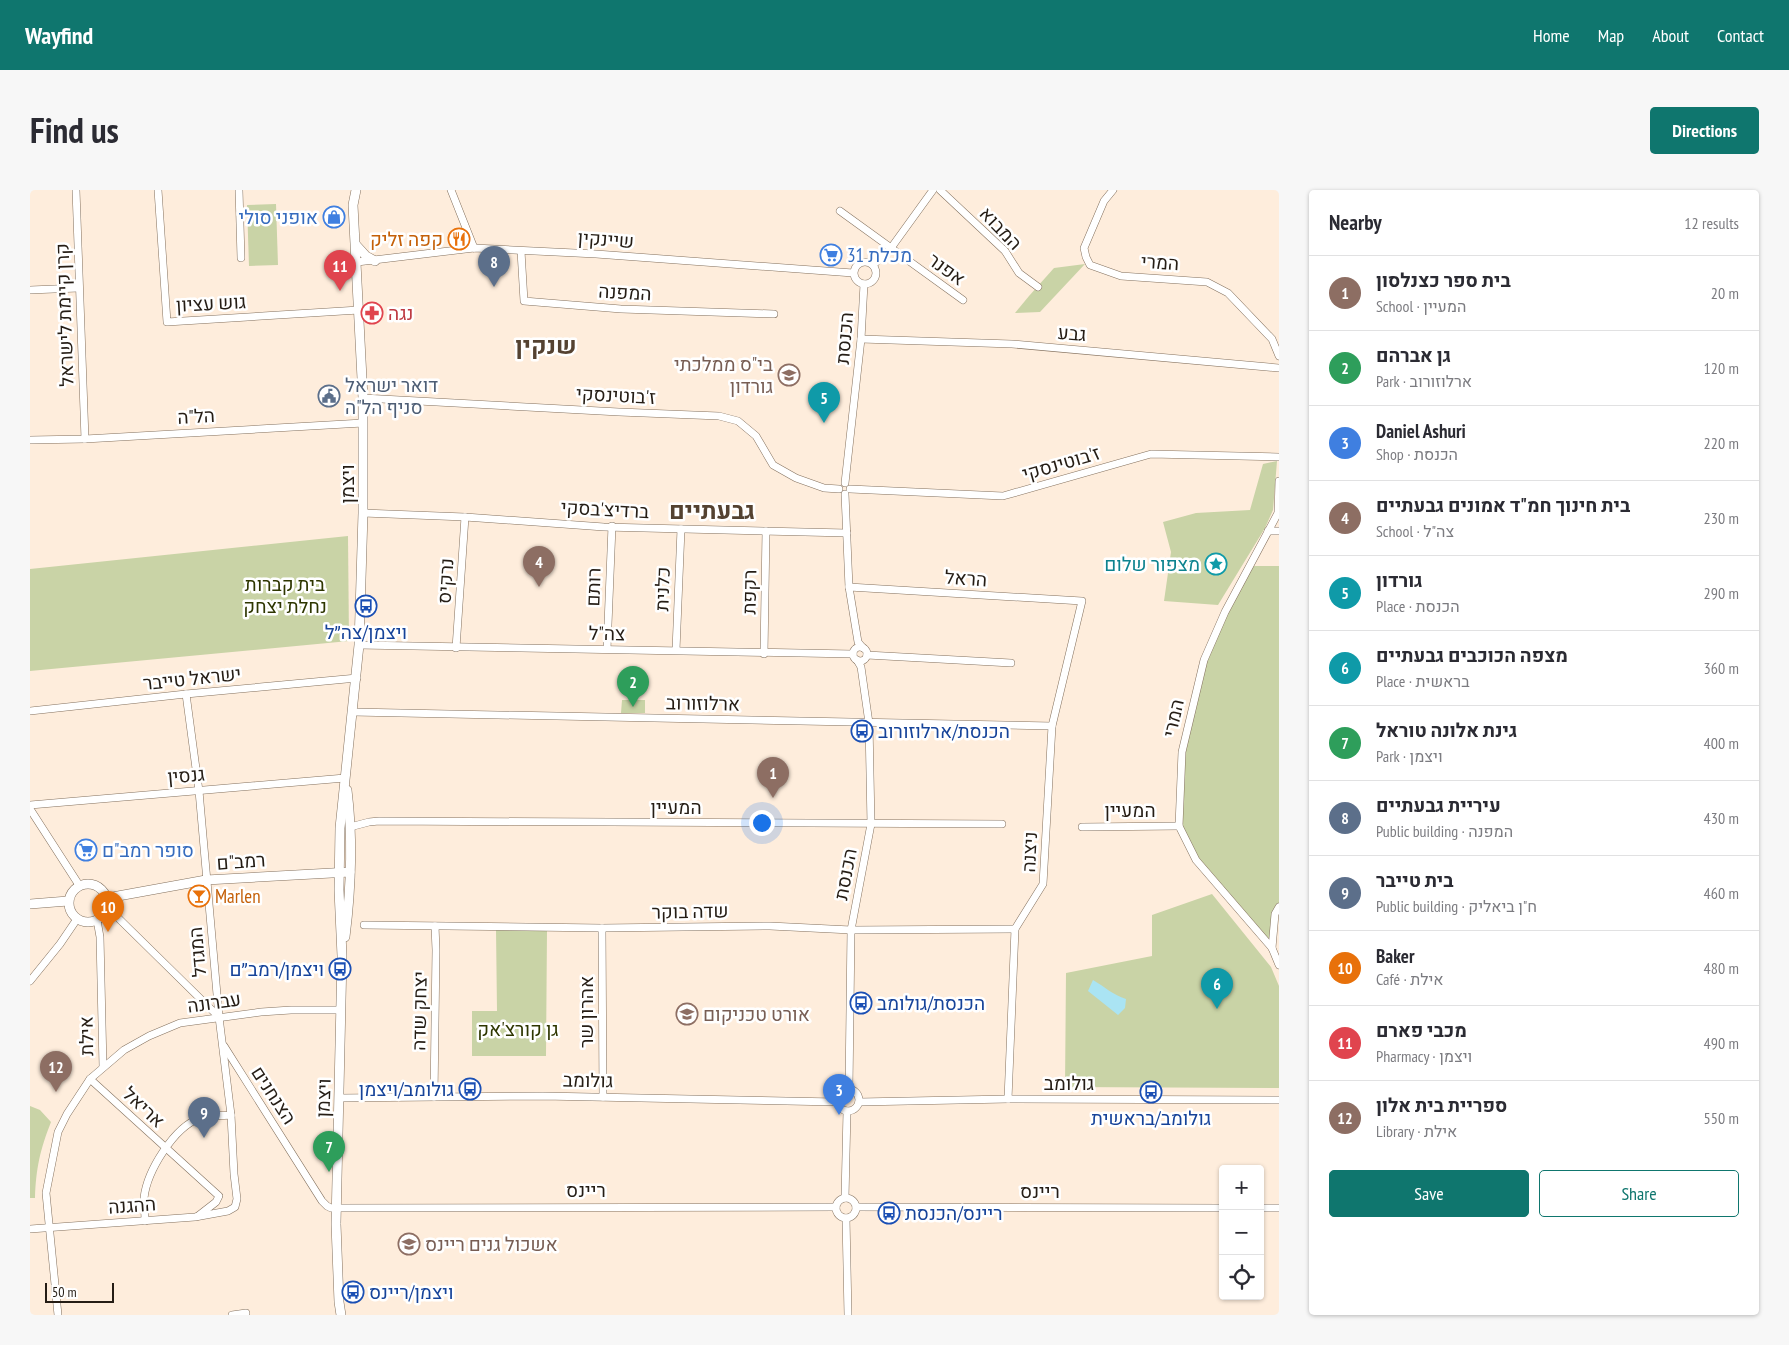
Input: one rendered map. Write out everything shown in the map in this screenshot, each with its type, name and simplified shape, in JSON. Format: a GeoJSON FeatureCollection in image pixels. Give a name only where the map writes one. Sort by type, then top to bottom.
{"type":"FeatureCollection","features":[{"type":"Feature","properties":{"kind":"street","name":"קרן קיימת לישראל"},"geometry":{"type":"LineString","coordinates":[[76,190],[84,438]]}},
{"type":"Feature","properties":{"kind":"street","name":"גוש עציון"},"geometry":{"type":"LineString","coordinates":[[158,190],[167,322],[359,310]]}},
{"type":"Feature","properties":{"kind":"street"},"geometry":{"type":"LineString","coordinates":[[239,190],[241,258]]}},
{"type":"Feature","properties":{"kind":"street","name":"ויצמן"},"geometry":{"type":"LineString","coordinates":[[341,1315],[336,1208],[342,956],[339,872],[341,811],[360,645],[363,513],[364,423],[353,205],[356,190]]}},
{"type":"Feature","properties":{"kind":"street"},"geometry":{"type":"LineString","coordinates":[[451,190],[474,248]]}},
{"type":"Feature","properties":{"kind":"street"},"geometry":{"type":"LineString","coordinates":[[873,265],[890,248],[933,190]]}},
{"type":"Feature","properties":{"kind":"street","name":"המבוא"},"geometry":{"type":"LineString","coordinates":[[940,190],[1005,251],[1019,273],[1038,287]]}},
{"type":"Feature","properties":{"kind":"street","name":"המרי"},"geometry":{"type":"LineString","coordinates":[[1114,190],[1104,201],[1084,248],[1090,265],[1121,276],[1207,282],[1228,293],[1272,339],[1279,356]]}},
{"type":"Feature","properties":{"kind":"street","name":"אפנר"},"geometry":{"type":"LineString","coordinates":[[840,210],[963,300]]}},
{"type":"Feature","properties":{"kind":"street"},"geometry":{"type":"LineString","coordinates":[[356,246],[366,256],[375,261]]}},
{"type":"Feature","properties":{"kind":"street","name":"שיינקין"},"geometry":{"type":"LineString","coordinates":[[357,262],[474,248],[596,254],[853,273]]}},
{"type":"Feature","properties":{"kind":"street","name":"המפנה"},"geometry":{"type":"LineString","coordinates":[[521,251],[524,301],[621,309],[774,314]]}},
{"type":"Feature","properties":{"kind":"street"},"geometry":{"type":"LineString","coordinates":[[862,262],[873,265],[876,270],[872,282],[864,284],[856,280],[853,273],[857,265],[862,262]]}},
{"type":"Feature","properties":{"kind":"street","name":"הכנסת"},"geometry":{"type":"LineString","coordinates":[[861,645],[849,587],[845,489],[861,339],[864,284]]}},
{"type":"Feature","properties":{"kind":"street"},"geometry":{"type":"LineString","coordinates":[[30,290],[78,288]]}},
{"type":"Feature","properties":{"kind":"street","name":"גבע"},"geometry":{"type":"LineString","coordinates":[[861,339],[1012,344],[1279,368]]}},
{"type":"Feature","properties":{"kind":"street","name":"ז'בוטינסקי"},"geometry":{"type":"LineString","coordinates":[[363,398],[720,416],[738,421],[756,436],[773,466],[796,478],[824,488],[1003,496],[1151,454],[1279,457]]}},
{"type":"Feature","properties":{"kind":"street","name":"הל\"ה"},"geometry":{"type":"LineString","coordinates":[[30,440],[364,423]]}},
{"type":"Feature","properties":{"kind":"street","name":"המרי"},"geometry":{"type":"LineString","coordinates":[[1272,948],[1196,860],[1179,826],[1182,752],[1204,660],[1225,612],[1278,513],[1279,481]]}},
{"type":"Feature","properties":{"kind":"street","name":"ברדיצ'בסקי"},"geometry":{"type":"LineString","coordinates":[[363,513],[465,516],[681,529],[846,533]]}},
{"type":"Feature","properties":{"kind":"street","name":"נרקיס"},"geometry":{"type":"LineString","coordinates":[[456,648],[465,516]]}},
{"type":"Feature","properties":{"kind":"street","name":"רותם"},"geometry":{"type":"LineString","coordinates":[[608,649],[612,526]]}},
{"type":"Feature","properties":{"kind":"street","name":"כלנית"},"geometry":{"type":"LineString","coordinates":[[676,650],[681,529]]}},
{"type":"Feature","properties":{"kind":"street","name":"רקפת"},"geometry":{"type":"LineString","coordinates":[[764,654],[766,531]]}},
{"type":"Feature","properties":{"kind":"street"},"geometry":{"type":"LineString","coordinates":[[1268,531],[1279,531]]}},
{"type":"Feature","properties":{"kind":"street","name":"הראל"},"geometry":{"type":"LineString","coordinates":[[849,587],[1082,602]]}},
{"type":"Feature","properties":{"kind":"street","name":"ניצנה"},"geometry":{"type":"LineString","coordinates":[[1008,1100],[1016,929],[1043,884],[1052,726],[1082,602]]}},
{"type":"Feature","properties":{"kind":"street","name":"צה\"ל"},"geometry":{"type":"LineString","coordinates":[[360,645],[855,655],[862,661],[866,657]]}},
{"type":"Feature","properties":{"kind":"street"},"geometry":{"type":"LineString","coordinates":[[861,645],[866,650],[866,657],[861,667],[855,655],[861,645]]}},
{"type":"Feature","properties":{"kind":"street"},"geometry":{"type":"LineString","coordinates":[[866,657],[1011,663]]}},
{"type":"Feature","properties":{"kind":"street","name":"הכנסת"},"geometry":{"type":"LineString","coordinates":[[849,1088],[851,930],[871,824],[869,723],[861,667]]}},
{"type":"Feature","properties":{"kind":"street","name":"ישראל טייבר"},"geometry":{"type":"LineString","coordinates":[[30,712],[186,694],[357,678]]}},
{"type":"Feature","properties":{"kind":"street","name":"המגדל"},"geometry":{"type":"LineString","coordinates":[[186,694],[199,791],[219,1017],[231,1115],[237,1199],[235,1207]]}},
{"type":"Feature","properties":{"kind":"street","name":"ארלוזורוב"},"geometry":{"type":"LineString","coordinates":[[353,712],[1052,726]]}},
{"type":"Feature","properties":{"kind":"street","name":"ויצמן"},"geometry":{"type":"LineString","coordinates":[[342,956],[350,872],[350,826],[346,778]]}},
{"type":"Feature","properties":{"kind":"street","name":"גנסין"},"geometry":{"type":"LineString","coordinates":[[30,805],[346,778]]}},
{"type":"Feature","properties":{"kind":"street"},"geometry":{"type":"LineString","coordinates":[[30,810],[79,885]]}},
{"type":"Feature","properties":{"kind":"street","name":"המעיין"},"geometry":{"type":"LineString","coordinates":[[350,826],[379,821],[1002,824]]}},
{"type":"Feature","properties":{"kind":"street","name":"המעיין"},"geometry":{"type":"LineString","coordinates":[[1082,826],[1179,826]]}},
{"type":"Feature","properties":{"kind":"street","name":"רמב\"ם"},"geometry":{"type":"LineString","coordinates":[[107,903],[206,880],[350,872]]}},
{"type":"Feature","properties":{"kind":"street"},"geometry":{"type":"LineString","coordinates":[[107,903],[104,913],[96,920],[89,922],[76,919],[72,915],[68,901],[70,895],[79,885],[84,883],[101,888],[107,903],[219,1017]]}},
{"type":"Feature","properties":{"kind":"street"},"geometry":{"type":"LineString","coordinates":[[30,904],[68,901]]}},
{"type":"Feature","properties":{"kind":"street"},"geometry":{"type":"LineString","coordinates":[[1279,906],[1276,914],[1272,948],[1279,965]]}},
{"type":"Feature","properties":{"kind":"street"},"geometry":{"type":"LineString","coordinates":[[30,981],[60,944],[76,919]]}},
{"type":"Feature","properties":{"kind":"street","name":"אילת"},"geometry":{"type":"LineString","coordinates":[[58,1315],[46,1192],[58,1132],[67,1114],[90,1079],[103,1067],[100,937],[96,920]]}},
{"type":"Feature","properties":{"kind":"street","name":"שדה בוקר"},"geometry":{"type":"LineString","coordinates":[[364,925],[602,928],[770,926],[851,930],[1016,929]]}},
{"type":"Feature","properties":{"kind":"street","name":"יצחק שדה"},"geometry":{"type":"LineString","coordinates":[[434,1097],[435,926]]}},
{"type":"Feature","properties":{"kind":"street","name":"אהרון שר"},"geometry":{"type":"LineString","coordinates":[[602,928],[603,1097]]}},
{"type":"Feature","properties":{"kind":"street","name":"עברונה"},"geometry":{"type":"LineString","coordinates":[[103,1067],[124,1050],[149,1036],[180,1023],[290,1010],[341,1010]]}},
{"type":"Feature","properties":{"kind":"street","name":"הצנחנים"},"geometry":{"type":"LineString","coordinates":[[222,1043],[322,1201],[328,1207],[336,1208]]}},
{"type":"Feature","properties":{"kind":"street","name":"אריאל"},"geometry":{"type":"LineString","coordinates":[[90,1079],[220,1196],[216,1202],[195,1217]]}},
{"type":"Feature","properties":{"kind":"street"},"geometry":{"type":"LineString","coordinates":[[849,1088],[858,1094],[859,1102],[854,1109],[847,1111],[840,1108],[836,1102],[838,1093],[849,1088]]}},
{"type":"Feature","properties":{"kind":"street","name":"גולומב"},"geometry":{"type":"LineString","coordinates":[[339,1098],[603,1097],[836,1102]]}},
{"type":"Feature","properties":{"kind":"street","name":"גולומב"},"geometry":{"type":"LineString","coordinates":[[859,1102],[1279,1100]]}},
{"type":"Feature","properties":{"kind":"street"},"geometry":{"type":"LineString","coordinates":[[845,1198],[847,1111]]}},
{"type":"Feature","properties":{"kind":"street"},"geometry":{"type":"LineString","coordinates":[[145,1221],[144,1196],[152,1174],[172,1136],[200,1118],[231,1115]]}},
{"type":"Feature","properties":{"kind":"street"},"geometry":{"type":"LineString","coordinates":[[845,1198],[853,1200],[856,1207],[854,1215],[846,1218],[838,1215],[836,1207],[839,1201],[845,1198]]}},
{"type":"Feature","properties":{"kind":"street","name":"ההגנה"},"geometry":{"type":"LineString","coordinates":[[30,1229],[195,1217],[228,1211],[235,1207]]}},
{"type":"Feature","properties":{"kind":"street","name":"ריינס"},"geometry":{"type":"LineString","coordinates":[[336,1208],[836,1207]]}},
{"type":"Feature","properties":{"kind":"street","name":"ריינס"},"geometry":{"type":"LineString","coordinates":[[856,1207],[1219,1208]]}},
{"type":"Feature","properties":{"kind":"street"},"geometry":{"type":"LineString","coordinates":[[1264,1208],[1279,1208]]}},
{"type":"Feature","properties":{"kind":"street"},"geometry":{"type":"LineString","coordinates":[[846,1218],[848,1315]]}},
{"type":"Feature","properties":{"kind":"street","name":"ויצמן"},"geometry":{"type":"LineString","coordinates":[[336,1315],[339,1302]]}},
{"type":"Feature","properties":{"kind":"street"},"geometry":{"type":"LineString","coordinates":[[232,1315],[246,1314]]}},
{"type":"Feature","properties":{"kind":"green space"},"geometry":{"type":"Polygon","coordinates":[[[276,204],[278,265],[249,266],[247,205],[276,204]]]}},
{"type":"Feature","properties":{"kind":"green space"},"geometry":{"type":"Polygon","coordinates":[[[1085,264],[1040,312],[1015,313],[1054,268],[1085,264]]]}},
{"type":"Feature","properties":{"kind":"green space"},"geometry":{"type":"Polygon","coordinates":[[[1277,461],[1273,510],[1265,528],[1218,605],[1164,601],[1171,552],[1163,522],[1196,513],[1250,510],[1263,464],[1277,461]]]}},
{"type":"Feature","properties":{"kind":"green space","name":"בית קברות נחלת יצחק"},"geometry":{"type":"Polygon","coordinates":[[[348,536],[349,641],[30,671],[30,569],[348,536]]]}},
{"type":"Feature","properties":{"kind":"green space"},"geometry":{"type":"Polygon","coordinates":[[[1250,566],[1279,566],[1279,907],[1272,948],[1196,860],[1179,826],[1182,752],[1204,660],[1250,566]]]}},
{"type":"Feature","properties":{"kind":"green space"},"geometry":{"type":"Polygon","coordinates":[[[622,700],[645,700],[645,713],[621,713],[622,700]]]}},
{"type":"Feature","properties":{"kind":"green space"},"geometry":{"type":"Polygon","coordinates":[[[1212,894],[1271,967],[1279,986],[1279,1088],[1065,1087],[1066,973],[1152,956],[1152,915],[1212,894]]]}},
{"type":"Feature","properties":{"kind":"green space","name":"גן קורצ'אק"},"geometry":{"type":"Polygon","coordinates":[[[496,929],[547,930],[546,1056],[472,1056],[472,1011],[497,1011],[496,929]]]}},
{"type":"Feature","properties":{"kind":"green space"},"geometry":{"type":"Polygon","coordinates":[[[30,1106],[40,1110],[51,1122],[39,1159],[35,1198],[30,1198],[30,1106]]]}},
{"type":"Feature","properties":{"kind":"water"},"geometry":{"type":"Polygon","coordinates":[[[1093,980],[1126,999],[1125,1008],[1118,1015],[1088,991],[1093,980]]]}},
{"type":"Feature","properties":{"kind":"place","name":"אופני סולי"},"geometry":{"type":"Point","coordinates":[334,217]}},
{"type":"Feature","properties":{"kind":"place","name":"קפה זליק"},"geometry":{"type":"Point","coordinates":[459,239]}},
{"type":"Feature","properties":{"kind":"place","name":"מכלת 31"},"geometry":{"type":"Point","coordinates":[831,255]}},
{"type":"Feature","properties":{"kind":"place","name":"עיריית גבעתיים"},"geometry":{"type":"Point","coordinates":[494,287]}},
{"type":"Feature","properties":{"kind":"place","name":"מכבי פארם"},"geometry":{"type":"Point","coordinates":[340,291]}},
{"type":"Feature","properties":{"kind":"place","name":"נגה"},"geometry":{"type":"Point","coordinates":[372,313]}},
{"type":"Feature","properties":{"kind":"place","name":"בי\"ס ממלכתי גורדון"},"geometry":{"type":"Point","coordinates":[789,375]}},
{"type":"Feature","properties":{"kind":"place","name":"דואר ישראל סניף הל\"ה"},"geometry":{"type":"Point","coordinates":[329,396]}},
{"type":"Feature","properties":{"kind":"place","name":"גורדון"},"geometry":{"type":"Point","coordinates":[824,423]}},
{"type":"Feature","properties":{"kind":"place","name":"מצפור שלום"},"geometry":{"type":"Point","coordinates":[1216,564]}},
{"type":"Feature","properties":{"kind":"place","name":"בית חינוך חמ\"ד אמונים גבעתיים"},"geometry":{"type":"Point","coordinates":[539,587]}},
{"type":"Feature","properties":{"kind":"place","name":"ויצמן/צה״ל"},"geometry":{"type":"Point","coordinates":[366,606]}},
{"type":"Feature","properties":{"kind":"place","name":"גן אברהם"},"geometry":{"type":"Point","coordinates":[633,707]}},
{"type":"Feature","properties":{"kind":"place","name":"הכנסת/ארלוזורוב"},"geometry":{"type":"Point","coordinates":[862,731]}},
{"type":"Feature","properties":{"kind":"place","name":"בית ספר כצנלסון"},"geometry":{"type":"Point","coordinates":[773,798]}},
{"type":"Feature","properties":{"kind":"place","name":"סופר רמב\"ם"},"geometry":{"type":"Point","coordinates":[86,850]}},
{"type":"Feature","properties":{"kind":"place","name":"Marlen"},"geometry":{"type":"Point","coordinates":[199,896]}},
{"type":"Feature","properties":{"kind":"place","name":"Baker"},"geometry":{"type":"Point","coordinates":[108,932]}},
{"type":"Feature","properties":{"kind":"place","name":"ויצמן/רמב״ם"},"geometry":{"type":"Point","coordinates":[340,969]}},
{"type":"Feature","properties":{"kind":"place","name":"הכנסת/גולומב"},"geometry":{"type":"Point","coordinates":[861,1003]}},
{"type":"Feature","properties":{"kind":"place","name":"מצפה הכוכבים גבעתיים"},"geometry":{"type":"Point","coordinates":[1217,1009]}},
{"type":"Feature","properties":{"kind":"place","name":"אורט טכניקום"},"geometry":{"type":"Point","coordinates":[687,1014]}},
{"type":"Feature","properties":{"kind":"place","name":"גולומב/ויצמן"},"geometry":{"type":"Point","coordinates":[470,1089]}},
{"type":"Feature","properties":{"kind":"place","name":"ספריית בית אלון"},"geometry":{"type":"Point","coordinates":[56,1092]}},
{"type":"Feature","properties":{"kind":"place","name":"גולומב/בראשית"},"geometry":{"type":"Point","coordinates":[1151,1092]}},
{"type":"Feature","properties":{"kind":"place","name":"Daniel Ashuri"},"geometry":{"type":"Point","coordinates":[839,1115]}},
{"type":"Feature","properties":{"kind":"place","name":"בית טייבר"},"geometry":{"type":"Point","coordinates":[204,1138]}},
{"type":"Feature","properties":{"kind":"place","name":"גינת אלונה טוראל"},"geometry":{"type":"Point","coordinates":[329,1172]}},
{"type":"Feature","properties":{"kind":"place","name":"ריינס/הכנסת"},"geometry":{"type":"Point","coordinates":[889,1213]}},
{"type":"Feature","properties":{"kind":"place","name":"אשכול גנים ריינס"},"geometry":{"type":"Point","coordinates":[409,1244]}},
{"type":"Feature","properties":{"kind":"place","name":"ויצמן/ריינס"},"geometry":{"type":"Point","coordinates":[353,1292]}},
{"type":"Feature","properties":{"kind":"district","name":"שנקין"},"geometry":{"type":"Point","coordinates":[546,346]}},
{"type":"Feature","properties":{"kind":"district","name":"גבעתיים"},"geometry":{"type":"Point","coordinates":[712,511]}}]}
